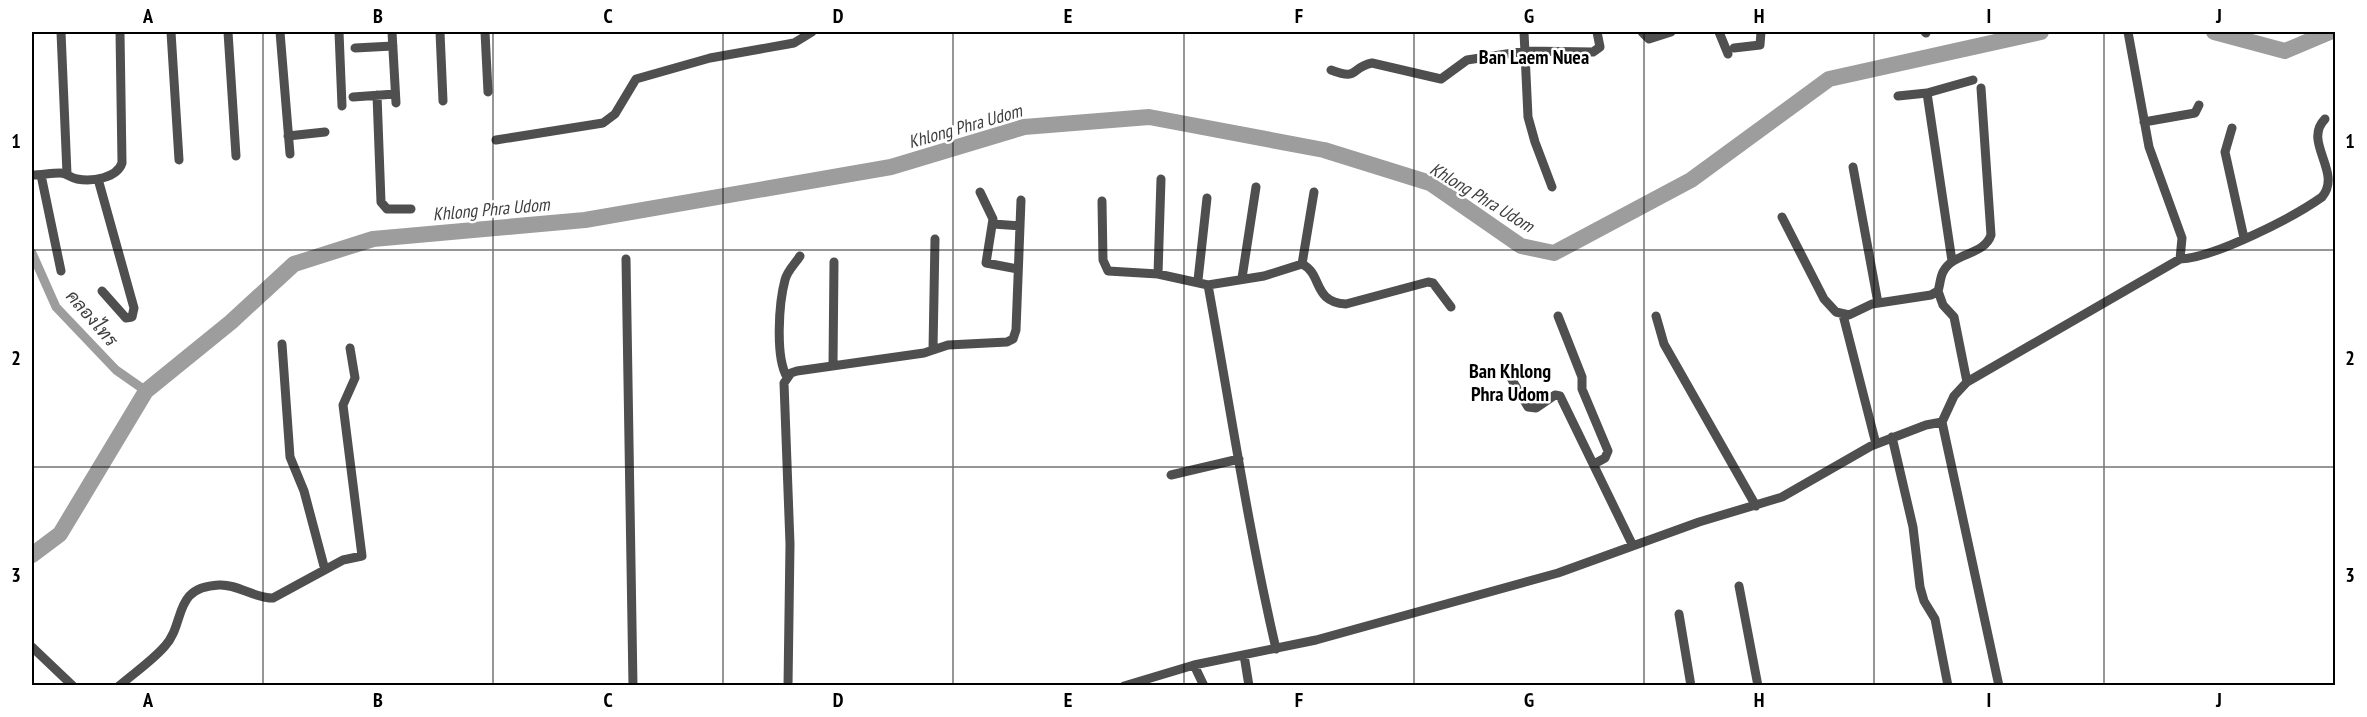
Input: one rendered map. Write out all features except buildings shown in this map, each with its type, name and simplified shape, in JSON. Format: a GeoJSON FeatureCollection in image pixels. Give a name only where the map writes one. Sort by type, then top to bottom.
{"type":"FeatureCollection","features":[{"type":"Feature","properties":{"kind":"street"},"geometry":{"type":"LineString","coordinates":[[61,32],[67,174]]}},
{"type":"Feature","properties":{"kind":"street"},"geometry":{"type":"LineString","coordinates":[[61,271],[36,175],[67,174],[78,180],[98,179],[116,173],[122,163],[120,32]]}},
{"type":"Feature","properties":{"kind":"street"},"geometry":{"type":"LineString","coordinates":[[171,32],[179,160]]}},
{"type":"Feature","properties":{"kind":"street"},"geometry":{"type":"LineString","coordinates":[[228,32],[236,156]]}},
{"type":"Feature","properties":{"kind":"street"},"geometry":{"type":"LineString","coordinates":[[280,32],[290,154]]}},
{"type":"Feature","properties":{"kind":"street"},"geometry":{"type":"LineString","coordinates":[[339,32],[342,106]]}},
{"type":"Feature","properties":{"kind":"street"},"geometry":{"type":"LineString","coordinates":[[353,97],[377,95],[396,98],[392,32]]}},
{"type":"Feature","properties":{"kind":"street"},"geometry":{"type":"LineString","coordinates":[[440,32],[443,101]]}},
{"type":"Feature","properties":{"kind":"street"},"geometry":{"type":"LineString","coordinates":[[485,32],[488,92]]}},
{"type":"Feature","properties":{"kind":"street"},"geometry":{"type":"LineString","coordinates":[[496,140],[603,123],[615,114],[636,79],[710,58],[794,43],[812,32]]}},
{"type":"Feature","properties":{"kind":"street"},"geometry":{"type":"LineString","coordinates":[[1524,32],[1528,117],[1552,187]]}},
{"type":"Feature","properties":{"kind":"street"},"geometry":{"type":"LineString","coordinates":[[1331,70],[1348,76],[1355,74],[1362,65],[1372,63],[1441,79],[1467,60],[1526,51],[1593,52],[1600,47],[1597,32]]}},
{"type":"Feature","properties":{"kind":"street"},"geometry":{"type":"LineString","coordinates":[[1642,32],[1649,39],[1671,32]]}},
{"type":"Feature","properties":{"kind":"street"},"geometry":{"type":"LineString","coordinates":[[1719,32],[1731,51],[1760,45],[1761,32]]}},
{"type":"Feature","properties":{"kind":"street"},"geometry":{"type":"LineString","coordinates":[[2128,32],[2149,147],[2182,238],[2180,259]]}},
{"type":"Feature","properties":{"kind":"street"},"geometry":{"type":"LineString","coordinates":[[355,48],[393,46]]}},
{"type":"Feature","properties":{"kind":"street"},"geometry":{"type":"LineString","coordinates":[[1898,96],[1927,93],[1973,80]]}},
{"type":"Feature","properties":{"kind":"street"},"geometry":{"type":"LineString","coordinates":[[1967,382],[1954,317],[1943,305],[1938,291],[1942,274],[1952,261],[1981,248],[1991,235],[1981,88]]}},
{"type":"Feature","properties":{"kind":"street"},"geometry":{"type":"LineString","coordinates":[[1927,93],[1952,261]]}},
{"type":"Feature","properties":{"kind":"street"},"geometry":{"type":"LineString","coordinates":[[377,95],[381,202],[387,209],[411,208]]}},
{"type":"Feature","properties":{"kind":"street"},"geometry":{"type":"LineString","coordinates":[[2144,122],[2195,112],[2199,105]]}},
{"type":"Feature","properties":{"kind":"street"},"geometry":{"type":"LineString","coordinates":[[1999,686],[1942,422],[1954,396],[1967,382],[2180,259],[2200,255],[2244,238],[2309,206],[2329,189],[2327,168],[2317,135],[2319,125],[2325,119]]}},
{"type":"Feature","properties":{"kind":"street"},"geometry":{"type":"LineString","coordinates":[[2232,128],[2225,152],[2244,238]]}},
{"type":"Feature","properties":{"kind":"street"},"geometry":{"type":"LineString","coordinates":[[288,136],[325,132]]}},
{"type":"Feature","properties":{"kind":"street"},"geometry":{"type":"LineString","coordinates":[[1853,167],[1878,303]]}},
{"type":"Feature","properties":{"kind":"street"},"geometry":{"type":"LineString","coordinates":[[98,179],[134,308],[132,317],[126,318],[102,291]]}},
{"type":"Feature","properties":{"kind":"street"},"geometry":{"type":"LineString","coordinates":[[1158,274],[1161,179]]}},
{"type":"Feature","properties":{"kind":"street"},"geometry":{"type":"LineString","coordinates":[[1242,278],[1256,187]]}},
{"type":"Feature","properties":{"kind":"street"},"geometry":{"type":"LineString","coordinates":[[980,192],[990,210],[993,224],[986,263],[1018,269]]}},
{"type":"Feature","properties":{"kind":"street"},"geometry":{"type":"LineString","coordinates":[[1302,264],[1314,192]]}},
{"type":"Feature","properties":{"kind":"street"},"geometry":{"type":"LineString","coordinates":[[1207,198],[1203,283],[1239,459],[1253,549],[1276,649]]}},
{"type":"Feature","properties":{"kind":"street"},"geometry":{"type":"LineString","coordinates":[[788,686],[790,544],[784,383],[787,377],[796,371],[933,350],[948,345],[1007,342],[1012,339],[1016,330],[1021,200]]}},
{"type":"Feature","properties":{"kind":"street"},"geometry":{"type":"LineString","coordinates":[[1102,201],[1102,260],[1106,269],[1114,272],[1158,274],[1203,283],[1264,276],[1302,264]]}},
{"type":"Feature","properties":{"kind":"street"},"geometry":{"type":"LineString","coordinates":[[1782,217],[1824,299],[1843,315],[1876,444]]}},
{"type":"Feature","properties":{"kind":"street"},"geometry":{"type":"LineString","coordinates":[[993,224],[1020,226]]}},
{"type":"Feature","properties":{"kind":"street"},"geometry":{"type":"LineString","coordinates":[[933,350],[935,239]]}},
{"type":"Feature","properties":{"kind":"street"},"geometry":{"type":"LineString","coordinates":[[787,377],[781,367],[780,336],[784,282],[800,256]]}},
{"type":"Feature","properties":{"kind":"street"},"geometry":{"type":"LineString","coordinates":[[626,259],[633,686]]}},
{"type":"Feature","properties":{"kind":"street"},"geometry":{"type":"LineString","coordinates":[[833,364],[834,262]]}},
{"type":"Feature","properties":{"kind":"street"},"geometry":{"type":"LineString","coordinates":[[1302,264],[1308,268],[1323,296],[1333,302],[1346,304],[1428,282],[1433,283],[1451,307]]}},
{"type":"Feature","properties":{"kind":"street"},"geometry":{"type":"LineString","coordinates":[[1843,315],[1878,303],[1930,295],[1938,291]]}},
{"type":"Feature","properties":{"kind":"street"},"geometry":{"type":"LineString","coordinates":[[1558,316],[1582,377],[1582,388],[1608,451],[1605,458],[1594,464]]}},
{"type":"Feature","properties":{"kind":"street"},"geometry":{"type":"LineString","coordinates":[[1656,316],[1664,344],[1756,506]]}},
{"type":"Feature","properties":{"kind":"street"},"geometry":{"type":"LineString","coordinates":[[282,344],[290,457],[304,491],[325,570]]}},
{"type":"Feature","properties":{"kind":"street"},"geometry":{"type":"LineString","coordinates":[[119,686],[168,643],[184,603],[196,591],[221,585],[260,598],[273,598],[343,560],[362,556],[343,405],[355,378],[350,348]]}},
{"type":"Feature","properties":{"kind":"street"},"geometry":{"type":"LineString","coordinates":[[1508,373],[1524,403],[1531,408],[1555,395],[1560,396],[1633,546]]}},
{"type":"Feature","properties":{"kind":"street"},"geometry":{"type":"LineString","coordinates":[[1124,686],[1194,665],[1316,640],[1558,573],[1699,522],[1782,497],[1876,444],[1942,422]]}},
{"type":"Feature","properties":{"kind":"street"},"geometry":{"type":"LineString","coordinates":[[1892,438],[1913,527],[1920,587],[1924,601],[1935,619],[1948,686]]}},
{"type":"Feature","properties":{"kind":"street"},"geometry":{"type":"LineString","coordinates":[[1171,475],[1239,459]]}},
{"type":"Feature","properties":{"kind":"street"},"geometry":{"type":"LineString","coordinates":[[1739,586],[1758,686]]}},
{"type":"Feature","properties":{"kind":"street"},"geometry":{"type":"LineString","coordinates":[[1679,614],[1691,686]]}},
{"type":"Feature","properties":{"kind":"street"},"geometry":{"type":"LineString","coordinates":[[32,647],[73,686]]}},
{"type":"Feature","properties":{"kind":"street"},"geometry":{"type":"LineString","coordinates":[[1244,655],[1249,686]]}},
{"type":"Feature","properties":{"kind":"street"},"geometry":{"type":"LineString","coordinates":[[1194,665],[1204,686]]}},
{"type":"Feature","properties":{"kind":"waterway","name":"Khlong Phra Udom"},"geometry":{"type":"LineString","coordinates":[[32,555],[60,534],[146,391],[231,322],[294,264],[373,239],[585,220],[891,167],[1024,127],[1149,117],[1324,150],[1430,183],[1521,246],[1554,253],[1691,180],[1829,79],[2041,32]]}},
{"type":"Feature","properties":{"kind":"waterway","name":"Khlong Phra Udom"},"geometry":{"type":"LineString","coordinates":[[2214,32],[2285,51],[2330,32]]}},
{"type":"Feature","properties":{"kind":"waterway","name":"คลองไทร"},"geometry":{"type":"LineString","coordinates":[[32,253],[56,307],[116,370],[146,391]]}},
{"type":"Feature","properties":{"kind":"district","name":"Ban Laem Nuea"},"geometry":{"type":"Point","coordinates":[1534,57]}},
{"type":"Feature","properties":{"kind":"district","name":"Ban Khlong Phra Udom"},"geometry":{"type":"Point","coordinates":[1510,382]}}]}
